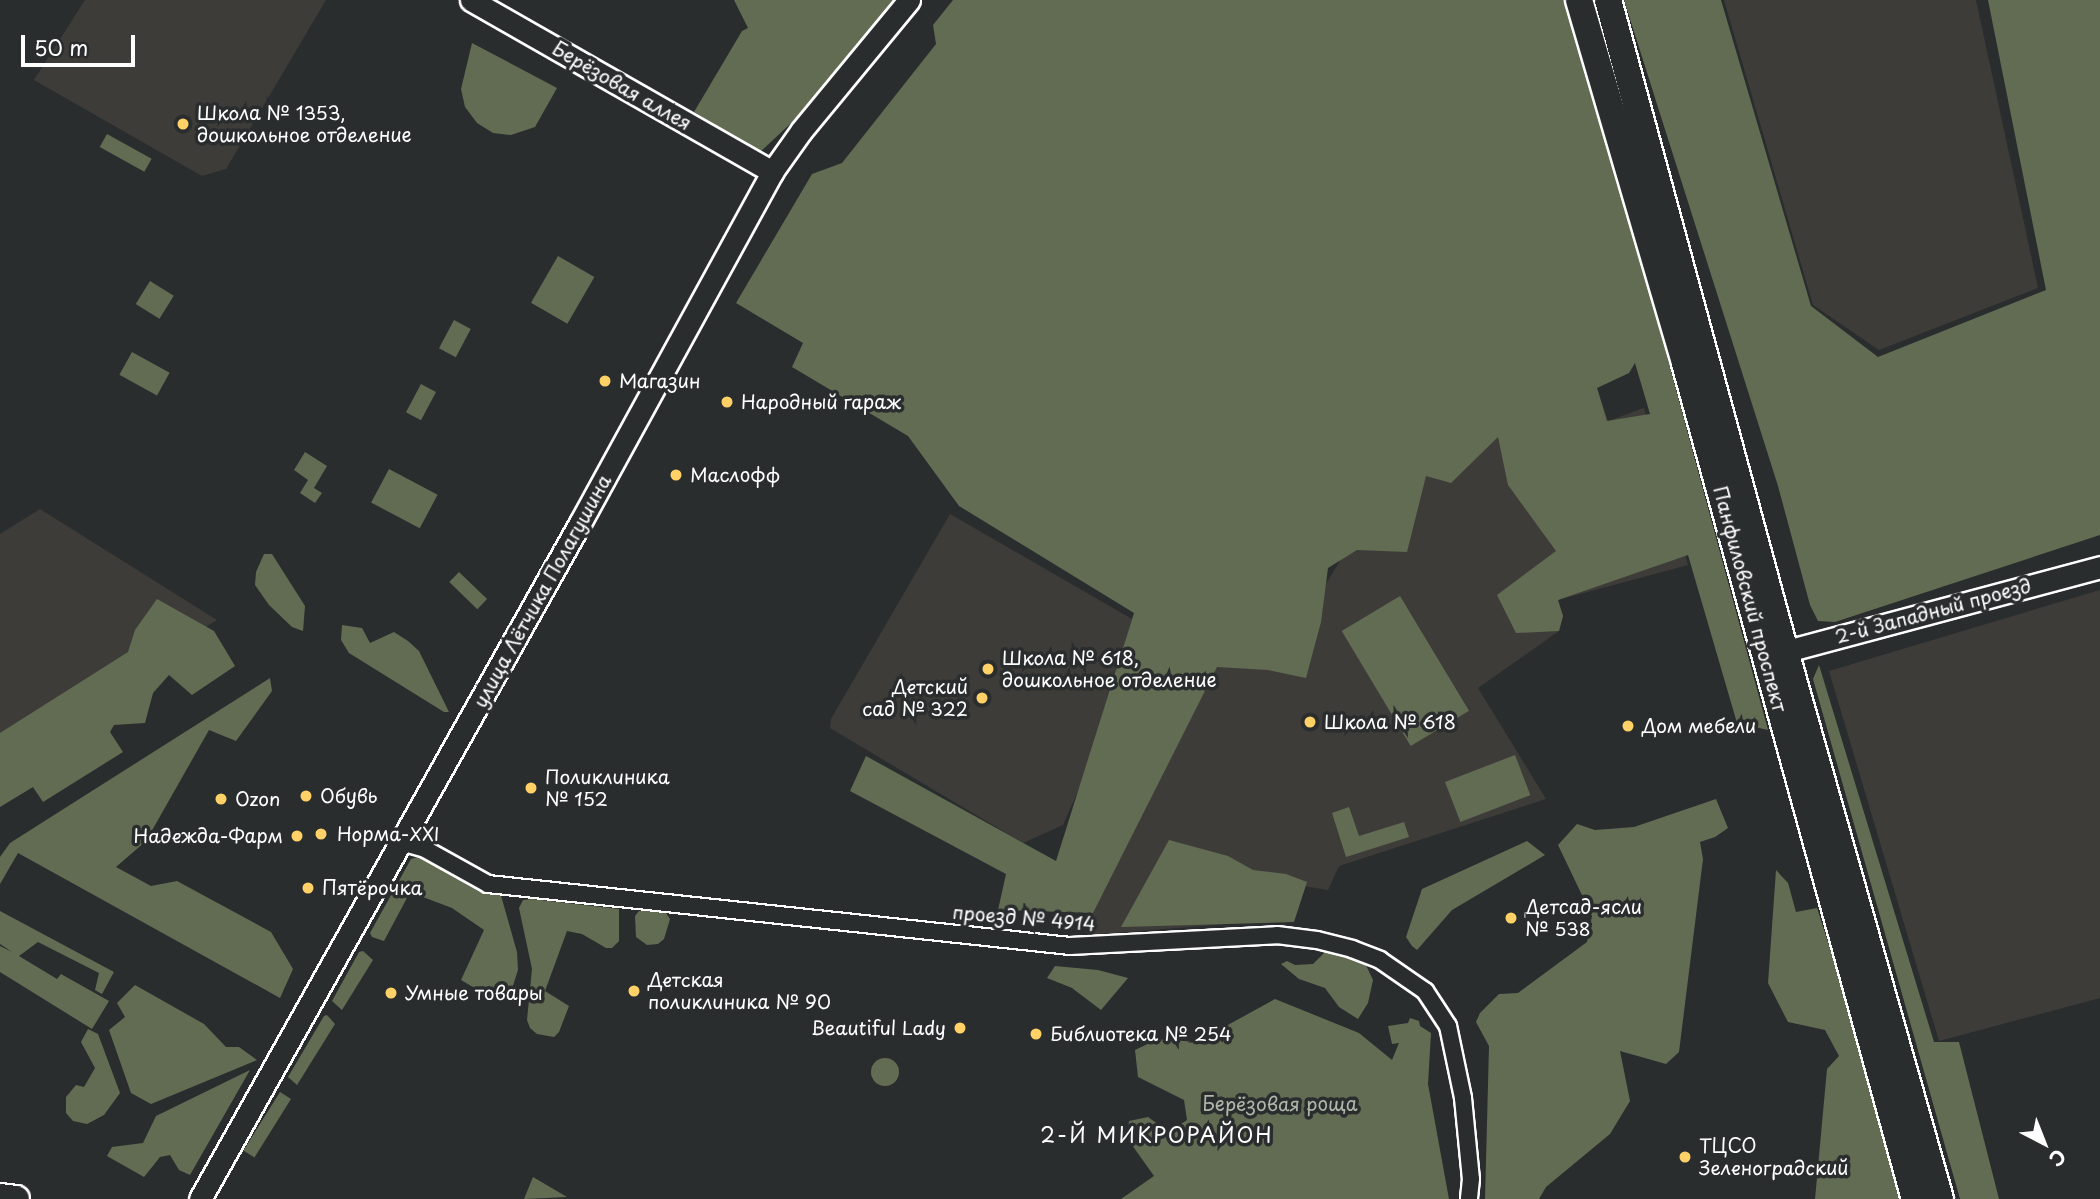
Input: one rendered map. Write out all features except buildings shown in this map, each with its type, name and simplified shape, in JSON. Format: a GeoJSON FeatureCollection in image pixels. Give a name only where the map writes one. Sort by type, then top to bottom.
{"type":"FeatureCollection","features":[{"type":"Feature","properties":{"kind":"main road","name":"Панфиловский проспект"},"geometry":{"type":"LineString","coordinates":[[1578,0],[1685,363],[1776,654],[1940,1199]]}},
{"type":"Feature","properties":{"kind":"main road","name":"Панфиловский проспект"},"geometry":{"type":"LineString","coordinates":[[1608,0],[1915,1199]]}},
{"type":"Feature","properties":{"kind":"main road"},"geometry":{"type":"LineString","coordinates":[[0,1197],[16,1199]]}},
{"type":"Feature","properties":{"kind":"street","name":"Берёзовая аллея"},"geometry":{"type":"LineString","coordinates":[[471,0],[772,172]]}},
{"type":"Feature","properties":{"kind":"street","name":"улица Лётчика Полагушина"},"geometry":{"type":"LineString","coordinates":[[200,1199],[772,172],[801,131],[909,0]]}},
{"type":"Feature","properties":{"kind":"street","name":"2-й Западный проезд"},"geometry":{"type":"LineString","coordinates":[[1776,654],[2100,567]]}},
{"type":"Feature","properties":{"kind":"street","name":"проезд № 4914"},"geometry":{"type":"LineString","coordinates":[[401,842],[425,849],[488,884],[1035,943],[1089,947],[1277,934],[1352,949],[1380,960],[1425,991],[1448,1026],[1462,1098],[1471,1179],[1469,1199]]}},
{"type":"Feature","properties":{"kind":"shaded area","name":"Школа № 1353, дошкольное отделение"},"geometry":{"type":"Polygon","coordinates":[[[85,0],[326,0],[226,169],[202,176],[34,80],[85,0]]]}},
{"type":"Feature","properties":{"kind":"shaded area"},"geometry":{"type":"Polygon","coordinates":[[[1724,0],[1976,0],[2038,288],[1879,350],[1813,305],[1724,0]]]}},
{"type":"Feature","properties":{"kind":"shaded area","name":"Школа № 618"},"geometry":{"type":"Polygon","coordinates":[[[1606,270],[1629,373],[1597,388],[1608,421],[1644,408],[1688,565],[1558,600],[1563,616],[1559,631],[1478,688],[1546,799],[1339,866],[1328,890],[1304,886],[1292,919],[1087,935],[1147,634],[1275,667],[1370,512],[1606,270]]]}},
{"type":"Feature","properties":{"kind":"shaded area"},"geometry":{"type":"Polygon","coordinates":[[[40,509],[217,620],[0,755],[0,534],[40,509]]]}},
{"type":"Feature","properties":{"kind":"shaded area","name":"Школа № 618, дошкольное отделение"},"geometry":{"type":"Polygon","coordinates":[[[950,514],[1132,619],[1081,784],[1063,825],[1023,843],[830,728],[831,719],[950,514]]]}},
{"type":"Feature","properties":{"kind":"shaded area"},"geometry":{"type":"Polygon","coordinates":[[[2100,590],[2100,998],[1939,1041],[1829,671],[2100,590]]]}},
{"type":"Feature","properties":{"kind":"green space"},"geometry":{"type":"Polygon","coordinates":[[[734,0],[901,0],[835,82],[760,152],[694,112],[742,31],[748,28],[734,0]]]}},
{"type":"Feature","properties":{"kind":"green space"},"geometry":{"type":"Polygon","coordinates":[[[953,0],[1564,0],[1641,260],[1768,730],[1737,723],[1688,555],[1558,600],[1563,616],[1559,631],[1516,633],[1497,595],[1556,551],[1508,485],[1498,437],[1451,483],[1426,476],[1407,552],[1357,550],[1328,568],[1321,622],[1306,678],[1268,670],[1217,667],[1093,913],[998,910],[1006,874],[850,791],[866,756],[1056,861],[1134,613],[959,506],[908,436],[792,367],[803,343],[736,303],[812,174],[842,163],[936,44],[933,25],[953,0]],[[1635,363],[1629,373],[1597,388],[1607,421],[1650,414],[1635,363]]]}},
{"type":"Feature","properties":{"kind":"green space"},"geometry":{"type":"Polygon","coordinates":[[[1624,0],[1721,0],[1811,306],[1878,357],[2046,290],[1988,0],[2100,0],[2100,535],[1835,622],[1818,621],[1810,605],[1778,486],[1624,0]]]}},
{"type":"Feature","properties":{"kind":"green space"},"geometry":{"type":"Polygon","coordinates":[[[472,43],[557,88],[535,127],[511,135],[493,133],[477,123],[465,107],[461,89],[472,43]]]}},
{"type":"Feature","properties":{"kind":"green space"},"geometry":{"type":"Polygon","coordinates":[[[107,134],[152,159],[144,172],[100,147],[107,134]]]}},
{"type":"Feature","properties":{"kind":"green space"},"geometry":{"type":"Polygon","coordinates":[[[558,256],[594,277],[567,324],[531,303],[558,256]]]}},
{"type":"Feature","properties":{"kind":"green space"},"geometry":{"type":"Polygon","coordinates":[[[150,281],[174,296],[159,319],[136,304],[150,281]]]}},
{"type":"Feature","properties":{"kind":"green space"},"geometry":{"type":"Polygon","coordinates":[[[454,320],[471,329],[456,357],[439,348],[454,320]]]}},
{"type":"Feature","properties":{"kind":"green space"},"geometry":{"type":"Polygon","coordinates":[[[132,352],[170,373],[157,396],[119,375],[132,352]]]}},
{"type":"Feature","properties":{"kind":"green space"},"geometry":{"type":"Polygon","coordinates":[[[421,384],[436,392],[421,420],[406,412],[421,384]]]}},
{"type":"Feature","properties":{"kind":"green space"},"geometry":{"type":"Polygon","coordinates":[[[305,452],[327,466],[314,488],[322,493],[315,503],[300,493],[308,480],[294,470],[305,452]]]}},
{"type":"Feature","properties":{"kind":"green space"},"geometry":{"type":"Polygon","coordinates":[[[389,469],[438,495],[420,528],[371,503],[389,469]]]}},
{"type":"Feature","properties":{"kind":"green space"},"geometry":{"type":"Polygon","coordinates":[[[264,554],[272,554],[305,606],[303,631],[292,627],[269,605],[255,585],[256,572],[264,554]]]}},
{"type":"Feature","properties":{"kind":"green space"},"geometry":{"type":"Polygon","coordinates":[[[459,572],[487,599],[477,609],[449,582],[459,572]]]}},
{"type":"Feature","properties":{"kind":"green space"},"geometry":{"type":"Polygon","coordinates":[[[1400,596],[1469,711],[1411,746],[1342,631],[1400,596]]]}},
{"type":"Feature","properties":{"kind":"green space"},"geometry":{"type":"Polygon","coordinates":[[[157,599],[214,631],[235,666],[192,695],[169,675],[153,693],[145,723],[114,725],[110,732],[123,752],[43,802],[33,787],[0,807],[0,733],[128,652],[135,630],[157,599]]]}},
{"type":"Feature","properties":{"kind":"green space"},"geometry":{"type":"Polygon","coordinates":[[[342,625],[362,628],[370,643],[394,632],[408,641],[419,651],[449,712],[444,712],[349,653],[341,640],[342,625]]]}},
{"type":"Feature","properties":{"kind":"green space"},"geometry":{"type":"Polygon","coordinates":[[[1819,665],[1934,1042],[1959,1042],[1999,1199],[1960,1199],[1813,679],[1819,665]]]}},
{"type":"Feature","properties":{"kind":"green space"},"geometry":{"type":"Polygon","coordinates":[[[270,678],[272,691],[236,741],[209,730],[146,841],[116,867],[151,886],[177,881],[271,932],[293,969],[280,998],[18,853],[0,884],[0,857],[10,843],[270,678]]]}},
{"type":"Feature","properties":{"kind":"green space"},"geometry":{"type":"Polygon","coordinates":[[[1515,755],[1530,795],[1460,822],[1445,782],[1515,755]]]}},
{"type":"Feature","properties":{"kind":"green space"},"geometry":{"type":"Polygon","coordinates":[[[1716,799],[1728,828],[1715,837],[1700,842],[1703,859],[1679,1052],[1666,1064],[1620,1051],[1630,1101],[1610,1134],[1546,1187],[1539,1199],[1485,1199],[1489,1046],[1476,1022],[1480,1013],[1499,994],[1518,993],[1587,942],[1592,916],[1558,845],[1577,824],[1595,830],[1634,827],[1716,799]]]}},
{"type":"Feature","properties":{"kind":"green space"},"geometry":{"type":"Polygon","coordinates":[[[1349,807],[1359,836],[1404,822],[1409,837],[1346,857],[1332,813],[1349,807]]]}},
{"type":"Feature","properties":{"kind":"green space"},"geometry":{"type":"Polygon","coordinates":[[[1169,840],[1228,856],[1253,870],[1286,874],[1307,882],[1294,922],[1121,927],[1169,840]]]}},
{"type":"Feature","properties":{"kind":"green space"},"geometry":{"type":"Polygon","coordinates":[[[1527,841],[1545,855],[1452,910],[1417,950],[1412,946],[1406,937],[1422,889],[1527,841]]]}},
{"type":"Feature","properties":{"kind":"green space"},"geometry":{"type":"Polygon","coordinates":[[[418,857],[435,860],[471,885],[500,892],[517,952],[518,970],[508,1001],[500,1003],[461,980],[484,930],[452,908],[415,894],[408,896],[384,941],[372,937],[370,933],[411,859],[418,857]]]}},
{"type":"Feature","properties":{"kind":"green space"},"geometry":{"type":"Polygon","coordinates":[[[1776,870],[1788,883],[1796,912],[1817,908],[1857,1032],[1901,1199],[1815,1199],[1827,1069],[1839,1056],[1825,1030],[1788,1022],[1768,983],[1776,870]]]}},
{"type":"Feature","properties":{"kind":"green space"},"geometry":{"type":"Polygon","coordinates":[[[523,900],[619,909],[619,941],[612,948],[606,948],[582,934],[567,931],[545,991],[569,1006],[559,1032],[554,1037],[537,1034],[530,1028],[527,1020],[532,969],[519,908],[523,900]]]}},
{"type":"Feature","properties":{"kind":"green space"},"geometry":{"type":"Polygon","coordinates":[[[0,911],[114,972],[102,994],[95,990],[99,973],[38,942],[19,956],[57,979],[61,974],[109,1001],[92,1029],[0,972],[0,946],[12,952],[0,944],[0,911]]]}},
{"type":"Feature","properties":{"kind":"green space"},"geometry":{"type":"Polygon","coordinates":[[[639,911],[666,913],[670,919],[664,939],[658,944],[647,945],[636,937],[635,916],[639,911]]]}},
{"type":"Feature","properties":{"kind":"green space"},"geometry":{"type":"Polygon","coordinates":[[[363,951],[373,960],[342,1010],[332,1001],[359,952],[363,951]]]}},
{"type":"Feature","properties":{"kind":"green space"},"geometry":{"type":"Polygon","coordinates":[[[1326,951],[1364,961],[1373,980],[1368,1003],[1358,1019],[1339,1007],[1325,988],[1299,979],[1281,964],[1287,961],[1295,965],[1313,964],[1326,951]]]}},
{"type":"Feature","properties":{"kind":"green space"},"geometry":{"type":"Polygon","coordinates":[[[1055,966],[1098,970],[1128,978],[1101,1010],[1072,988],[1047,978],[1055,966]]]}},
{"type":"Feature","properties":{"kind":"green space"},"geometry":{"type":"Polygon","coordinates":[[[135,985],[204,1024],[226,1047],[239,1047],[257,1060],[151,1104],[131,1093],[109,1030],[125,1017],[117,1003],[135,985]]]}},
{"type":"Feature","properties":{"kind":"green space","name":"Берёзовая роща"},"geometry":{"type":"Polygon","coordinates":[[[1275,999],[1359,1033],[1392,1060],[1399,1043],[1392,1044],[1388,1026],[1408,1023],[1410,1018],[1419,1021],[1420,1026],[1431,1033],[1428,1084],[1449,1199],[1121,1199],[1154,1176],[1127,1138],[1129,1121],[1148,1117],[1169,1132],[1187,1120],[1184,1100],[1138,1077],[1135,1050],[1158,1039],[1197,1042],[1275,999]]]}},
{"type":"Feature","properties":{"kind":"green space"},"geometry":{"type":"Polygon","coordinates":[[[327,1015],[335,1024],[297,1085],[288,1077],[327,1015]]]}},
{"type":"Feature","properties":{"kind":"green space"},"geometry":{"type":"Polygon","coordinates":[[[88,1029],[98,1034],[120,1093],[104,1115],[87,1124],[73,1121],[66,1113],[66,1097],[76,1085],[84,1087],[95,1068],[81,1042],[88,1029]]]}},
{"type":"Feature","properties":{"kind":"green space"},"geometry":{"type":"Polygon","coordinates":[[[885,1058],[895,1062],[899,1072],[895,1082],[885,1086],[875,1082],[871,1072],[875,1062],[885,1058]]]}},
{"type":"Feature","properties":{"kind":"green space"},"geometry":{"type":"Polygon","coordinates":[[[250,1070],[190,1175],[179,1170],[170,1155],[160,1157],[144,1177],[107,1156],[112,1147],[143,1143],[156,1116],[250,1070]]]}},
{"type":"Feature","properties":{"kind":"green space"},"geometry":{"type":"Polygon","coordinates":[[[280,1092],[291,1099],[254,1157],[243,1151],[280,1092]]]}},
{"type":"Feature","properties":{"kind":"green space"},"geometry":{"type":"Polygon","coordinates":[[[533,1177],[567,1197],[524,1199],[533,1177]]]}},
{"type":"Feature","properties":{"kind":"place","name":"Школа № 1353, дошкольное отделение"},"geometry":{"type":"Point","coordinates":[183,124]}},
{"type":"Feature","properties":{"kind":"place","name":"Магазин"},"geometry":{"type":"Point","coordinates":[605,381]}},
{"type":"Feature","properties":{"kind":"place","name":"Народный гараж"},"geometry":{"type":"Point","coordinates":[727,402]}},
{"type":"Feature","properties":{"kind":"place","name":"Маслофф"},"geometry":{"type":"Point","coordinates":[676,475]}},
{"type":"Feature","properties":{"kind":"place","name":"Школа № 618, дошкольное отделение"},"geometry":{"type":"Point","coordinates":[988,669]}},
{"type":"Feature","properties":{"kind":"place","name":"Детский сад № 322"},"geometry":{"type":"Point","coordinates":[982,698]}},
{"type":"Feature","properties":{"kind":"place","name":"Школа № 618"},"geometry":{"type":"Point","coordinates":[1310,722]}},
{"type":"Feature","properties":{"kind":"place","name":"Дом мебели"},"geometry":{"type":"Point","coordinates":[1628,726]}},
{"type":"Feature","properties":{"kind":"place","name":"Поликлиника № 152"},"geometry":{"type":"Point","coordinates":[531,788]}},
{"type":"Feature","properties":{"kind":"place","name":"Обувь"},"geometry":{"type":"Point","coordinates":[306,796]}},
{"type":"Feature","properties":{"kind":"place","name":"Ozon"},"geometry":{"type":"Point","coordinates":[221,799]}},
{"type":"Feature","properties":{"kind":"place","name":"Норма-XXI"},"geometry":{"type":"Point","coordinates":[321,834]}},
{"type":"Feature","properties":{"kind":"place","name":"Надежда-Фарм"},"geometry":{"type":"Point","coordinates":[297,836]}},
{"type":"Feature","properties":{"kind":"place","name":"Пятёрочка"},"geometry":{"type":"Point","coordinates":[308,888]}},
{"type":"Feature","properties":{"kind":"place","name":"Детсад-ясли № 538"},"geometry":{"type":"Point","coordinates":[1511,918]}},
{"type":"Feature","properties":{"kind":"place","name":"Детская поликлиника № 90"},"geometry":{"type":"Point","coordinates":[634,991]}},
{"type":"Feature","properties":{"kind":"place","name":"Умные товары"},"geometry":{"type":"Point","coordinates":[391,993]}},
{"type":"Feature","properties":{"kind":"place","name":"Beautiful Lady"},"geometry":{"type":"Point","coordinates":[960,1028]}},
{"type":"Feature","properties":{"kind":"place","name":"Библиотека № 254"},"geometry":{"type":"Point","coordinates":[1036,1034]}},
{"type":"Feature","properties":{"kind":"place","name":"ТЦСО Зеленоградский"},"geometry":{"type":"Point","coordinates":[1685,1157]}},
{"type":"Feature","properties":{"kind":"district","name":"2-Й МИКРОРАЙОН"},"geometry":{"type":"Point","coordinates":[1157,1134]}}]}
